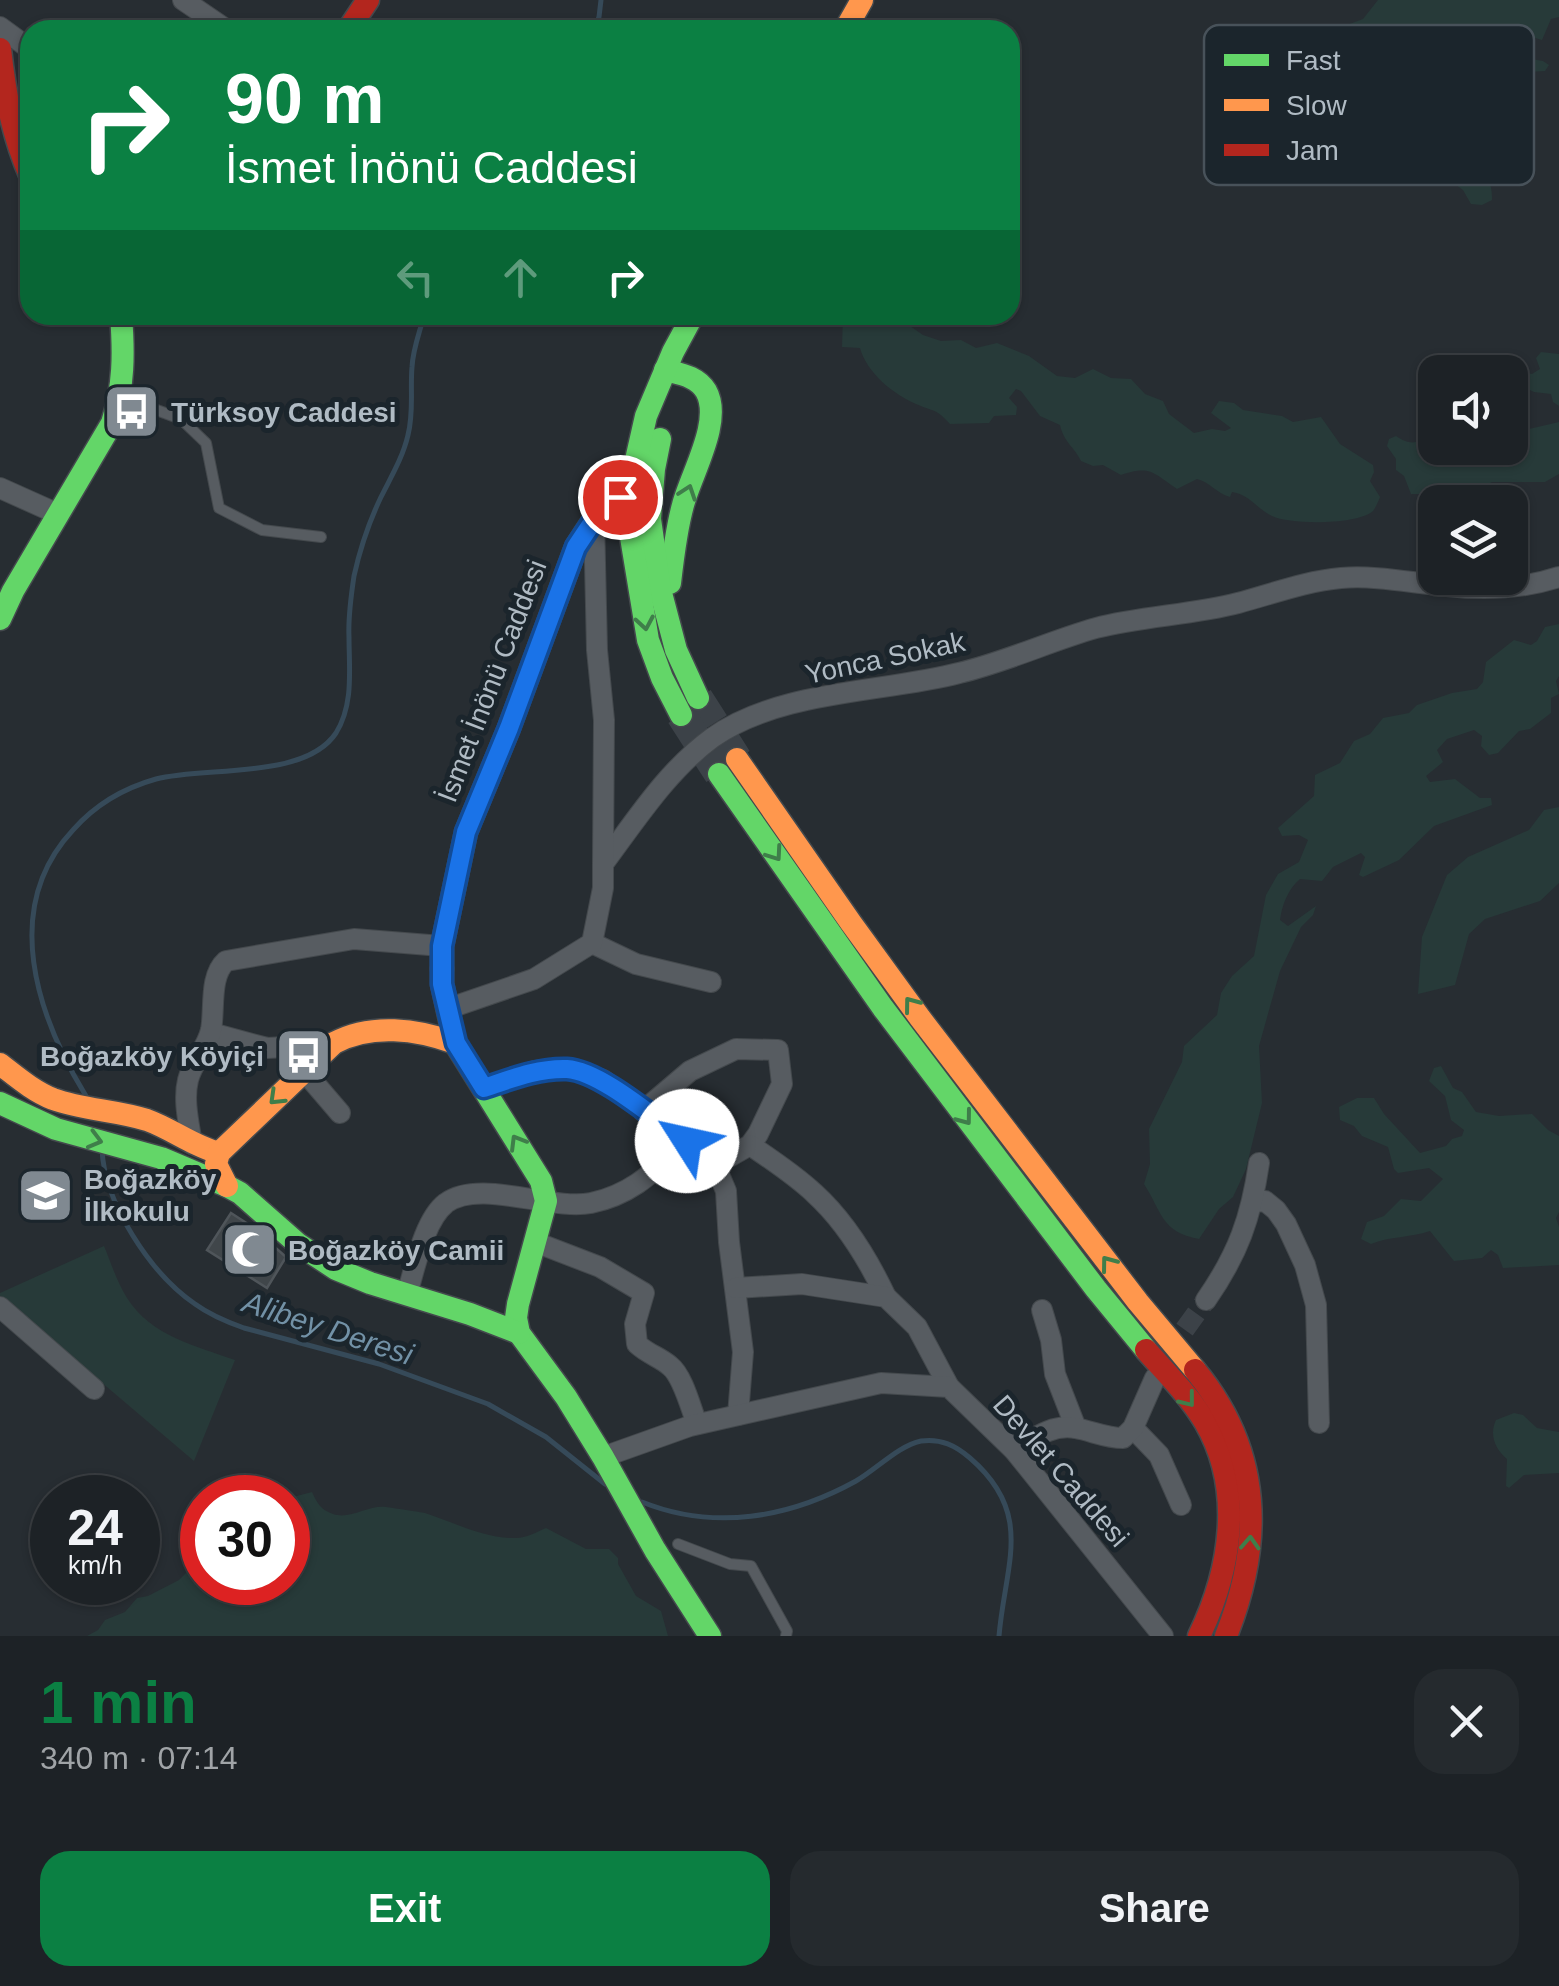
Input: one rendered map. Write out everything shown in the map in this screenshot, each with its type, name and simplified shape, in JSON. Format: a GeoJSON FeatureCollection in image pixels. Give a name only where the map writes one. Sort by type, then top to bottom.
{"type":"FeatureCollection","features":[{"type":"Feature","properties":{"kind":"main road"},"geometry":{"type":"LineString","coordinates":[[1,60],[4,115],[20,153]]}},
{"type":"Feature","properties":{"kind":"main road"},"geometry":{"type":"LineString","coordinates":[[0,618],[112,423],[122,397],[125,361],[122,325]]}},
{"type":"Feature","properties":{"kind":"main road"},"geometry":{"type":"LineString","coordinates":[[690,325],[674,371],[660,439],[650,520],[660,589],[690,707],[662,678],[648,640],[628,519],[646,416],[674,371],[704,325]]}},
{"type":"Feature","properties":{"kind":"main road"},"geometry":{"type":"LineString","coordinates":[[669,622],[673,557],[684,500],[712,418],[708,396],[697,380],[674,371]]}},
{"type":"Feature","properties":{"kind":"main road","name":"İsmet İnönü Caddesi"},"geometry":{"type":"LineString","coordinates":[[546,1201],[541,1180],[456,1043],[442,984],[442,946],[466,832],[576,547],[594,520],[620,497],[653,484]]}},
{"type":"Feature","properties":{"kind":"main road"},"geometry":{"type":"LineString","coordinates":[[1200,1636],[1222,1580],[1229,1540],[1229,1503],[1212,1436],[1196,1407],[1128,1330],[857,972],[728,767],[785,825],[867,946],[1127,1288],[1219,1402],[1235,1432],[1250,1501],[1251,1542],[1246,1582],[1226,1636]]}},
{"type":"Feature","properties":{"kind":"main road"},"geometry":{"type":"LineString","coordinates":[[420,1032],[440,1021],[447,1009]]}},
{"type":"Feature","properties":{"kind":"main road"},"geometry":{"type":"LineString","coordinates":[[226,1186],[216,1164],[219,1153],[340,1040],[360,1033],[420,1032],[456,1043]]}},
{"type":"Feature","properties":{"kind":"main road"},"geometry":{"type":"LineString","coordinates":[[0,1064],[30,1087],[58,1100],[155,1122],[192,1144],[219,1153]]}},
{"type":"Feature","properties":{"kind":"main road"},"geometry":{"type":"LineString","coordinates":[[0,1103],[56,1129],[161,1158],[226,1186],[336,1269],[519,1333]]}},
{"type":"Feature","properties":{"kind":"main road"},"geometry":{"type":"LineString","coordinates":[[546,1201],[518,1304],[519,1333],[667,1547],[710,1636]]}},
{"type":"Feature","properties":{"kind":"main road"},"geometry":{"type":"LineString","coordinates":[[492,1322],[510,1314],[518,1304]]}},
{"type":"Feature","properties":{"kind":"street"},"geometry":{"type":"LineString","coordinates":[[182,0],[212,20]]}},
{"type":"Feature","properties":{"kind":"street"},"geometry":{"type":"LineString","coordinates":[[0,488],[58,514]]}},
{"type":"Feature","properties":{"kind":"street"},"geometry":{"type":"LineString","coordinates":[[447,1009],[534,979],[592,944],[604,864],[604,720],[597,650],[594,520]]}},
{"type":"Feature","properties":{"kind":"street","name":"Yonca Sokak"},"geometry":{"type":"LineString","coordinates":[[604,864],[680,765],[712,738],[772,710],[960,673],[1098,628],[1234,604],[1342,578],[1508,588],[1559,577]]}},
{"type":"Feature","properties":{"kind":"street"},"geometry":{"type":"LineString","coordinates":[[192,1144],[186,1095],[188,1078],[211,1033],[214,994],[220,966],[226,961],[354,940],[442,946]]}},
{"type":"Feature","properties":{"kind":"street"},"geometry":{"type":"LineString","coordinates":[[592,944],[636,964],[711,982]]}},
{"type":"Feature","properties":{"kind":"street"},"geometry":{"type":"LineString","coordinates":[[211,1033],[267,1048],[305,1046],[324,1053]]}},
{"type":"Feature","properties":{"kind":"street"},"geometry":{"type":"LineString","coordinates":[[644,1110],[690,1071],[736,1049],[778,1050],[782,1084],[758,1134],[750,1145],[714,1165]]}},
{"type":"Feature","properties":{"kind":"street"},"geometry":{"type":"LineString","coordinates":[[484,1088],[535,1071],[571,1069],[603,1080],[714,1165],[726,1191],[743,1352],[738,1414]]}},
{"type":"Feature","properties":{"kind":"street"},"geometry":{"type":"LineString","coordinates":[[304,1072],[340,1113]]}},
{"type":"Feature","properties":{"kind":"street"},"geometry":{"type":"LineString","coordinates":[[406,1294],[431,1220],[447,1202],[468,1194],[496,1194],[587,1204],[640,1184],[687,1141]]}},
{"type":"Feature","properties":{"kind":"street","name":"Devlet Caddesi"},"geometry":{"type":"LineString","coordinates":[[750,1145],[814,1193],[845,1226],[886,1297],[917,1327],[949,1388],[1014,1450],[1164,1636]]}},
{"type":"Feature","properties":{"kind":"street"},"geometry":{"type":"LineString","coordinates":[[1206,1300],[1230,1265],[1253,1202],[1259,1163]]}},
{"type":"Feature","properties":{"kind":"street"},"geometry":{"type":"LineString","coordinates":[[1253,1202],[1265,1202],[1276,1210],[1305,1265],[1316,1305],[1319,1422]]}},
{"type":"Feature","properties":{"kind":"street"},"geometry":{"type":"LineString","coordinates":[[536,1242],[600,1267],[644,1293],[635,1324],[637,1344],[670,1365],[678,1375],[698,1424]]}},
{"type":"Feature","properties":{"kind":"street"},"geometry":{"type":"LineString","coordinates":[[736,1288],[802,1284],[886,1297]]}},
{"type":"Feature","properties":{"kind":"street"},"geometry":{"type":"LineString","coordinates":[[0,1307],[94,1389]]}},
{"type":"Feature","properties":{"kind":"street"},"geometry":{"type":"LineString","coordinates":[[1042,1310],[1052,1340],[1055,1374],[1076,1428]]}},
{"type":"Feature","properties":{"kind":"street"},"geometry":{"type":"LineString","coordinates":[[1014,1450],[1047,1431],[1076,1428],[1123,1438],[1132,1428],[1155,1378]]}},
{"type":"Feature","properties":{"kind":"street"},"geometry":{"type":"LineString","coordinates":[[607,1464],[698,1424],[881,1382],[949,1388]]}},
{"type":"Feature","properties":{"kind":"street"},"geometry":{"type":"LineString","coordinates":[[1132,1428],[1159,1455],[1180,1506]]}},
{"type":"Feature","properties":{"kind":"lane"},"geometry":{"type":"LineString","coordinates":[[122,397],[181,419],[206,443],[219,508],[262,530],[320,537]]}},
{"type":"Feature","properties":{"kind":"lane"},"geometry":{"type":"LineString","coordinates":[[667,1547],[751,1566],[787,1631],[786,1636]]}},
{"type":"Feature","properties":{"kind":"green space"},"geometry":{"type":"Polygon","coordinates":[[[1378,0],[1559,0],[1559,17],[1551,19],[1542,40],[1534,38],[1534,25],[1347,25],[1363,19],[1378,0]]]}},
{"type":"Feature","properties":{"kind":"green space"},"geometry":{"type":"Polygon","coordinates":[[[1534,59],[1549,65],[1545,71],[1534,72],[1534,59]]]}},
{"type":"Feature","properties":{"kind":"green space"},"geometry":{"type":"Polygon","coordinates":[[[1456,185],[1490,185],[1492,200],[1482,205],[1471,204],[1456,185]]]}},
{"type":"Feature","properties":{"kind":"green space"},"geometry":{"type":"Polygon","coordinates":[[[843,325],[908,325],[941,341],[961,340],[976,348],[997,343],[1029,356],[1057,376],[1075,378],[1093,369],[1111,378],[1131,379],[1145,394],[1163,401],[1169,414],[1194,433],[1231,428],[1211,413],[1219,401],[1293,422],[1321,417],[1340,444],[1373,465],[1370,481],[1380,497],[1373,511],[1365,516],[1324,522],[1294,521],[1272,516],[1243,496],[1232,492],[1230,497],[1197,479],[1177,489],[1146,471],[1121,475],[1103,465],[1081,461],[1060,425],[1040,416],[1021,391],[1016,389],[1009,398],[1017,407],[1016,415],[994,416],[989,423],[950,424],[938,413],[890,388],[868,366],[860,348],[842,347],[843,325]]]}},
{"type":"Feature","properties":{"kind":"green space"},"geometry":{"type":"Polygon","coordinates":[[[1541,352],[1559,354],[1559,406],[1551,394],[1528,389],[1528,373],[1540,369],[1536,358],[1541,352]]]}},
{"type":"Feature","properties":{"kind":"green space"},"geometry":{"type":"Polygon","coordinates":[[[1559,422],[1559,474],[1545,482],[1418,485],[1418,494],[1411,494],[1387,446],[1389,439],[1396,436],[1418,440],[1418,465],[1528,465],[1528,430],[1559,422]]]}},
{"type":"Feature","properties":{"kind":"green space"},"geometry":{"type":"Polygon","coordinates":[[[1559,624],[1559,694],[1551,698],[1551,713],[1530,729],[1519,731],[1498,753],[1489,755],[1481,746],[1482,736],[1474,730],[1447,739],[1437,750],[1443,762],[1426,776],[1430,782],[1455,779],[1480,798],[1491,798],[1492,805],[1434,826],[1399,860],[1363,877],[1359,875],[1365,857],[1361,853],[1333,867],[1322,881],[1300,879],[1289,892],[1280,920],[1288,926],[1316,906],[1280,971],[1259,1046],[1262,1103],[1246,1169],[1233,1197],[1219,1209],[1199,1239],[1177,1231],[1164,1219],[1144,1184],[1150,1164],[1149,1129],[1182,1062],[1184,1046],[1217,1015],[1221,993],[1232,976],[1254,956],[1266,895],[1278,874],[1299,862],[1308,840],[1299,835],[1282,836],[1278,828],[1314,796],[1315,775],[1340,763],[1354,741],[1370,734],[1383,718],[1409,713],[1417,705],[1452,693],[1477,689],[1483,682],[1486,662],[1514,640],[1531,645],[1545,627],[1559,624]]]}},
{"type":"Feature","properties":{"kind":"green space"},"geometry":{"type":"Polygon","coordinates":[[[1559,807],[1559,883],[1540,901],[1485,919],[1469,934],[1455,985],[1418,994],[1422,937],[1447,875],[1468,857],[1529,830],[1544,810],[1559,807]]]}},
{"type":"Feature","properties":{"kind":"green space"},"geometry":{"type":"Polygon","coordinates":[[[1441,1066],[1453,1088],[1462,1092],[1476,1112],[1499,1116],[1532,1114],[1559,1136],[1559,1265],[1503,1268],[1498,1255],[1491,1250],[1482,1258],[1454,1261],[1430,1231],[1371,1244],[1361,1239],[1367,1222],[1384,1216],[1401,1199],[1421,1201],[1443,1179],[1429,1168],[1398,1173],[1388,1147],[1362,1136],[1354,1126],[1340,1120],[1339,1107],[1357,1098],[1374,1098],[1420,1153],[1446,1146],[1462,1136],[1464,1130],[1451,1120],[1445,1096],[1429,1081],[1434,1068],[1441,1066]]]}},
{"type":"Feature","properties":{"kind":"green space"},"geometry":{"type":"Polygon","coordinates":[[[104,1246],[127,1298],[149,1322],[175,1338],[235,1360],[194,1461],[0,1296],[104,1246]]]}},
{"type":"Feature","properties":{"kind":"green space"},"geometry":{"type":"Polygon","coordinates":[[[1514,1413],[1523,1415],[1537,1428],[1559,1432],[1559,1473],[1524,1475],[1509,1488],[1507,1459],[1496,1446],[1493,1431],[1496,1420],[1514,1413]]]}},
{"type":"Feature","properties":{"kind":"green space"},"geometry":{"type":"Polygon","coordinates":[[[312,1492],[322,1508],[339,1515],[386,1507],[425,1513],[504,1538],[524,1537],[546,1528],[586,1549],[609,1549],[618,1558],[636,1596],[661,1611],[668,1636],[87,1636],[131,1605],[160,1605],[160,1590],[179,1580],[180,1605],[310,1605],[312,1492]]]}},
{"type":"Feature","properties":{"kind":"building","name":"Boğazköy Camii"},"geometry":{"type":"Polygon","coordinates":[[[231,1213],[286,1257],[267,1288],[207,1250],[231,1213]]]}},
{"type":"Feature","properties":{"kind":"waterway","name":"Alibey Deresi"},"geometry":{"type":"LineString","coordinates":[[598,20],[601,0]]}},
{"type":"Feature","properties":{"kind":"waterway","name":"Alibey Deresi"},"geometry":{"type":"LineString","coordinates":[[86,1096],[68,1065],[41,997],[32,927],[37,893],[51,861],[73,830],[111,798],[156,779],[278,765],[321,748],[336,733],[348,698],[354,576],[373,516],[406,443],[413,360],[421,325]]}},
{"type":"Feature","properties":{"kind":"waterway","name":"Alibey Deresi"},"geometry":{"type":"LineString","coordinates":[[102,1149],[111,1192],[133,1236],[162,1275],[201,1308],[244,1328],[379,1364],[488,1404],[546,1437],[605,1484]]}},
{"type":"Feature","properties":{"kind":"waterway","name":"Alibey Deresi"},"geometry":{"type":"LineString","coordinates":[[642,1502],[696,1516],[724,1518],[778,1512],[831,1494],[912,1444],[928,1440],[948,1444],[970,1458],[990,1479],[1003,1499],[1009,1520],[1010,1563],[999,1636]]}},
{"type":"Feature","properties":{"kind":"tunnel"},"geometry":{"type":"LineString","coordinates":[[698,698],[737,759]]}},
{"type":"Feature","properties":{"kind":"tunnel"},"geometry":{"type":"LineString","coordinates":[[681,715],[719,774]]}},
{"type":"Feature","properties":{"kind":"tunnel"},"geometry":{"type":"LineString","coordinates":[[1167,1354],[1206,1300]]}},
{"type":"Feature","properties":{"kind":"traffic: fast"},"geometry":{"type":"LineString","coordinates":[[0,619],[112,423],[122,370],[122,325]]}},
{"type":"Feature","properties":{"kind":"traffic: fast"},"geometry":{"type":"LineString","coordinates":[[681,715],[648,640],[628,519],[631,482],[646,416],[688,325]]}},
{"type":"Feature","properties":{"kind":"traffic: fast"},"geometry":{"type":"LineString","coordinates":[[665,370],[688,376],[702,386],[711,417],[681,514],[670,583]]}},
{"type":"Feature","properties":{"kind":"traffic: fast"},"geometry":{"type":"LineString","coordinates":[[660,439],[650,519],[660,589],[676,650],[698,698]]}},
{"type":"Feature","properties":{"kind":"traffic: fast"},"geometry":{"type":"LineString","coordinates":[[719,774],[883,1008],[1146,1350]]}},
{"type":"Feature","properties":{"kind":"traffic: fast"},"geometry":{"type":"LineString","coordinates":[[442,969],[455,1043],[541,1181],[546,1201],[518,1304],[519,1333],[566,1397],[710,1636]]}},
{"type":"Feature","properties":{"kind":"traffic: fast"},"geometry":{"type":"LineString","coordinates":[[0,1103],[56,1129],[161,1158],[227,1186],[298,1244],[336,1269],[519,1333]]}},
{"type":"Feature","properties":{"kind":"traffic: slow"},"geometry":{"type":"LineString","coordinates":[[851,20],[862,0]]}},
{"type":"Feature","properties":{"kind":"traffic: slow"},"geometry":{"type":"LineString","coordinates":[[442,969],[442,946],[466,832],[576,547],[594,519],[631,492]]}},
{"type":"Feature","properties":{"kind":"traffic: slow"},"geometry":{"type":"LineString","coordinates":[[737,759],[920,1018],[1138,1302],[1195,1370]]}},
{"type":"Feature","properties":{"kind":"traffic: slow"},"geometry":{"type":"LineString","coordinates":[[227,1186],[216,1164],[219,1153],[334,1043],[363,1033],[394,1030],[455,1043]]}},
{"type":"Feature","properties":{"kind":"traffic: slow"},"geometry":{"type":"LineString","coordinates":[[0,1064],[53,1099],[147,1120],[219,1153]]}},
{"type":"Feature","properties":{"kind":"traffic: jam"},"geometry":{"type":"LineString","coordinates":[[355,20],[368,0]]}},
{"type":"Feature","properties":{"kind":"traffic: jam"},"geometry":{"type":"LineString","coordinates":[[0,49],[20,149]]}},
{"type":"Feature","properties":{"kind":"traffic: jam"},"geometry":{"type":"LineString","coordinates":[[1146,1350],[1205,1422],[1225,1474],[1229,1502],[1225,1557],[1199,1636]]}},
{"type":"Feature","properties":{"kind":"traffic: jam"},"geometry":{"type":"LineString","coordinates":[[1195,1370],[1233,1432],[1250,1498],[1247,1566],[1226,1636]]}},
{"type":"Feature","properties":{"kind":"place","name":"Türksoy Caddesi"},"geometry":{"type":"Point","coordinates":[132,412]}},
{"type":"Feature","properties":{"kind":"place","name":"Boğazköy Köyiçi"},"geometry":{"type":"Point","coordinates":[303,1056]}},
{"type":"Feature","properties":{"kind":"place","name":"Boğazköy İlkokulu"},"geometry":{"type":"Point","coordinates":[45,1195]}},
{"type":"Feature","properties":{"kind":"place","name":"Boğazköy Camii"},"geometry":{"type":"Point","coordinates":[249,1250]}},
{"type":"Feature","properties":{"kind":"route"},"geometry":{"type":"LineString","coordinates":[[620,497],[594,520],[576,547],[466,832],[442,946],[442,984],[456,1043],[484,1088],[535,1071],[571,1069],[603,1080],[687,1141]]}}]}
